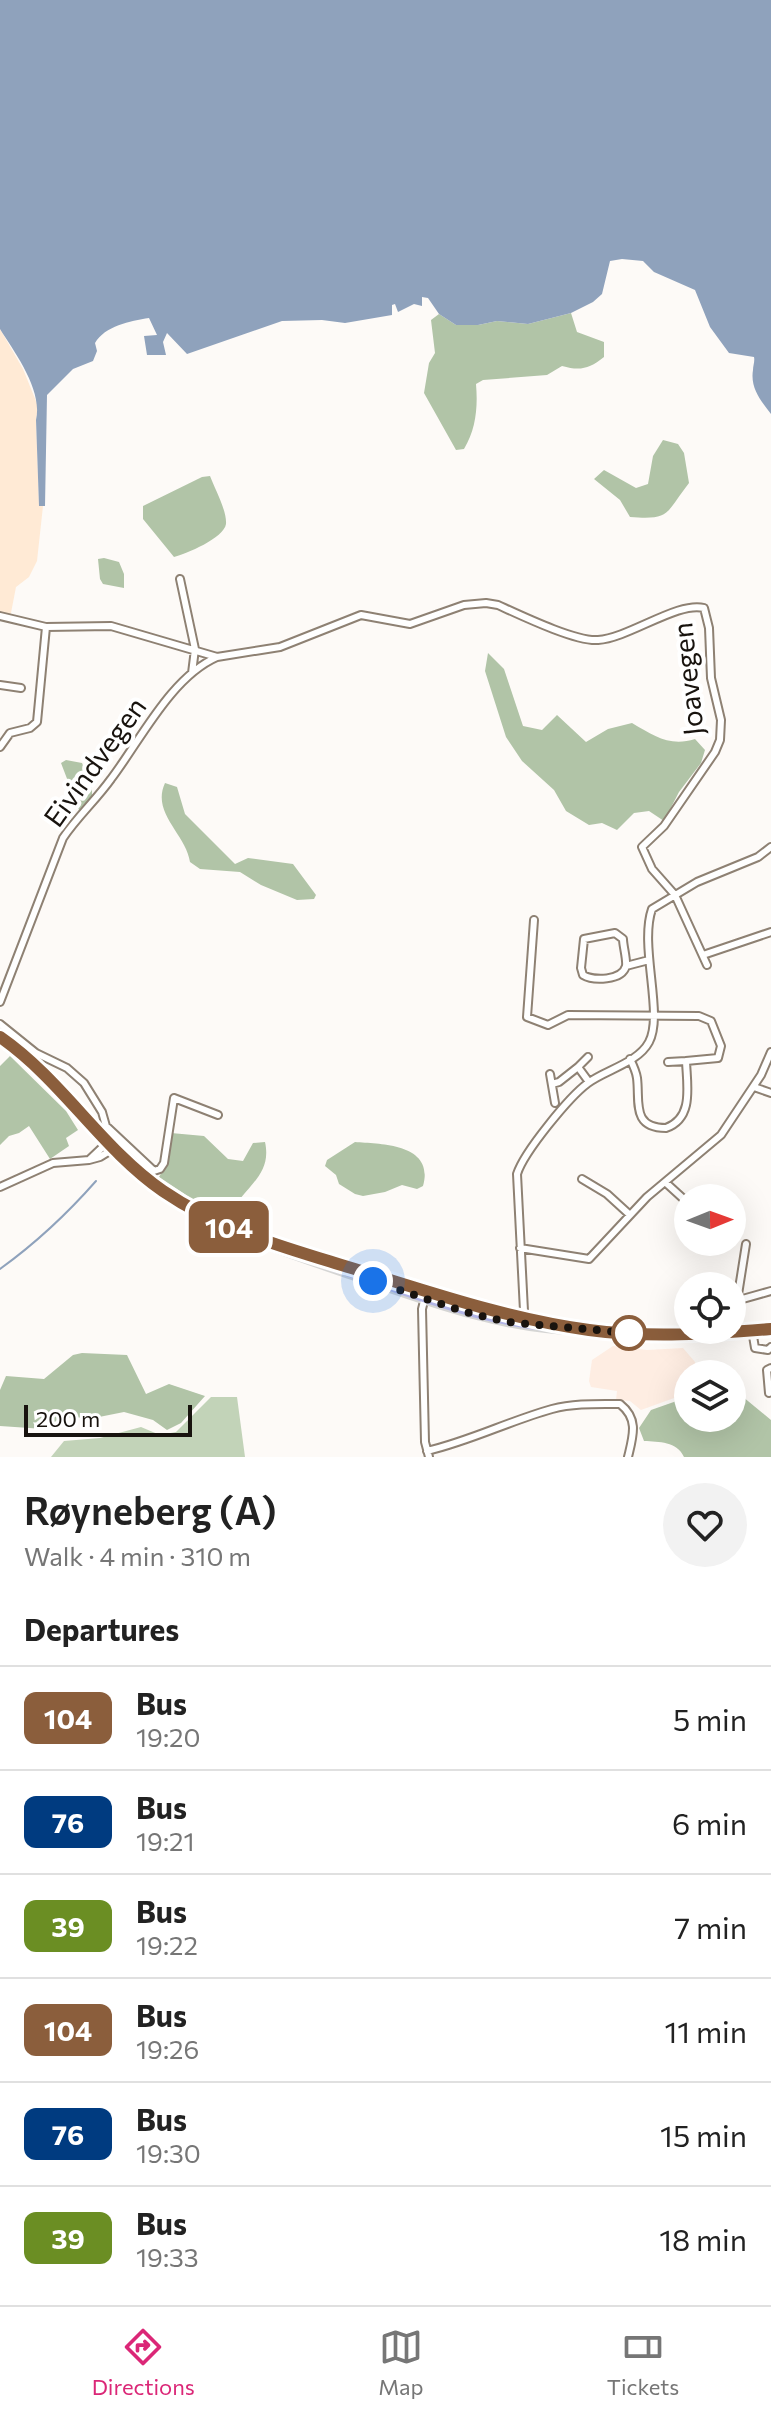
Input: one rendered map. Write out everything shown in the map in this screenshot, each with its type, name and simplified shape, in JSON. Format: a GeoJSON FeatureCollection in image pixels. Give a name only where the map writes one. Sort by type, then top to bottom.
{"type":"FeatureCollection","features":[{"type":"Feature","properties":{"kind":"main road"},"geometry":{"type":"LineString","coordinates":[[0,1037],[33,1064],[110,1146],[162,1190],[195,1211],[240,1233],[485,1317],[634,1334],[674,1332]]}},
{"type":"Feature","properties":{"kind":"main road"},"geometry":{"type":"LineString","coordinates":[[746,1327],[771,1326]]}},
{"type":"Feature","properties":{"kind":"main road"},"geometry":{"type":"LineString","coordinates":[[746,1330],[771,1326]]}},
{"type":"Feature","properties":{"kind":"street"},"geometry":{"type":"LineString","coordinates":[[180,579],[195,649],[192,673]]}},
{"type":"Feature","properties":{"kind":"street","name":"Joavegen"},"geometry":{"type":"LineString","coordinates":[[0,616],[46,627],[111,626],[217,657],[280,647],[361,615],[410,624],[464,605],[498,605],[583,639],[598,640],[643,627],[673,612],[696,606],[704,608],[710,637],[711,678],[721,720],[720,740],[664,826],[642,847],[652,869],[675,895],[707,965]]}},
{"type":"Feature","properties":{"kind":"street"},"geometry":{"type":"LineString","coordinates":[[0,747],[10,733],[30,728],[37,722],[46,627]]}},
{"type":"Feature","properties":{"kind":"street","name":"Eivindvegen"},"geometry":{"type":"LineString","coordinates":[[0,1002],[63,838],[111,779],[145,727],[192,673],[217,657]]}},
{"type":"Feature","properties":{"kind":"street"},"geometry":{"type":"LineString","coordinates":[[0,685],[21,688]]}},
{"type":"Feature","properties":{"kind":"street"},"geometry":{"type":"LineString","coordinates":[[519,1319],[523,1298],[517,1174],[520,1165],[574,1096],[589,1082],[630,1059],[650,1041],[653,1014],[647,929],[652,909],[697,882],[758,857],[771,847]]}},
{"type":"Feature","properties":{"kind":"street"},"geometry":{"type":"LineString","coordinates":[[534,920],[527,1017],[548,1025],[568,1015],[653,1014],[699,1016],[711,1021],[719,1039],[720,1056],[712,1060],[668,1062]]}},
{"type":"Feature","properties":{"kind":"street"},"geometry":{"type":"LineString","coordinates":[[703,955],[771,932]]}},
{"type":"Feature","properties":{"kind":"street"},"geometry":{"type":"LineString","coordinates":[[626,966],[621,935],[584,939],[581,968],[583,975],[589,979],[605,979],[623,971],[626,966],[649,960]]}},
{"type":"Feature","properties":{"kind":"street"},"geometry":{"type":"LineString","coordinates":[[0,1024],[36,1053],[67,1068],[84,1083],[102,1112],[106,1126],[154,1171],[164,1163],[174,1098],[218,1115]]}},
{"type":"Feature","properties":{"kind":"street"},"geometry":{"type":"LineString","coordinates":[[520,1248],[589,1259],[665,1182],[721,1135],[754,1087],[771,1052]]}},
{"type":"Feature","properties":{"kind":"street"},"geometry":{"type":"LineString","coordinates":[[552,1084],[559,1082],[588,1057]]}},
{"type":"Feature","properties":{"kind":"street"},"geometry":{"type":"LineString","coordinates":[[630,1059],[637,1079],[640,1116],[648,1124],[662,1128],[676,1124],[686,1110],[686,1061]]}},
{"type":"Feature","properties":{"kind":"street"},"geometry":{"type":"LineString","coordinates":[[578,1067],[589,1082]]}},
{"type":"Feature","properties":{"kind":"street"},"geometry":{"type":"LineString","coordinates":[[550,1074],[555,1103]]}},
{"type":"Feature","properties":{"kind":"street"},"geometry":{"type":"LineString","coordinates":[[754,1087],[771,1093]]}},
{"type":"Feature","properties":{"kind":"street"},"geometry":{"type":"LineString","coordinates":[[0,1187],[53,1163],[89,1160],[110,1146]]}},
{"type":"Feature","properties":{"kind":"street"},"geometry":{"type":"LineString","coordinates":[[582,1179],[607,1194],[630,1215]]}},
{"type":"Feature","properties":{"kind":"street"},"geometry":{"type":"LineString","coordinates":[[665,1182],[674,1190]]}},
{"type":"Feature","properties":{"kind":"street"},"geometry":{"type":"LineString","coordinates":[[746,1298],[771,1291]]}},
{"type":"Feature","properties":{"kind":"street"},"geometry":{"type":"LineString","coordinates":[[428,1297],[423,1316],[425,1442],[428,1454],[552,1409],[620,1404],[633,1421],[634,1432],[628,1457]]}},
{"type":"Feature","properties":{"kind":"street"},"geometry":{"type":"LineString","coordinates":[[752,1330],[755,1348],[768,1350],[771,1347]]}},
{"type":"Feature","properties":{"kind":"street"},"geometry":{"type":"LineString","coordinates":[[769,1393],[767,1370],[771,1368]]}},
{"type":"Feature","properties":{"kind":"shaded area"},"geometry":{"type":"Polygon","coordinates":[[[0,329],[23,369],[38,406],[39,506],[43,506],[37,561],[29,577],[16,587],[10,618],[0,615],[0,329]]]}},
{"type":"Feature","properties":{"kind":"shaded area"},"geometry":{"type":"Polygon","coordinates":[[[613,1346],[647,1350],[683,1348],[693,1360],[674,1360],[674,1398],[641,1410],[630,1401],[616,1400],[617,1391],[591,1387],[592,1360],[613,1346]]]}},
{"type":"Feature","properties":{"kind":"green space"},"geometry":{"type":"Polygon","coordinates":[[[571,313],[577,332],[604,342],[604,357],[584,368],[562,366],[547,375],[483,380],[476,384],[474,426],[464,449],[456,450],[424,393],[429,363],[435,353],[431,320],[439,314],[456,325],[497,321],[528,324],[571,313]]]}},
{"type":"Feature","properties":{"kind":"green space"},"geometry":{"type":"Polygon","coordinates":[[[663,440],[678,444],[684,453],[689,483],[666,513],[653,517],[630,517],[620,500],[594,479],[604,470],[636,488],[648,484],[653,456],[663,440]]]}},
{"type":"Feature","properties":{"kind":"green space"},"geometry":{"type":"Polygon","coordinates":[[[210,476],[225,513],[224,529],[204,545],[174,557],[143,519],[143,506],[210,476]]]}},
{"type":"Feature","properties":{"kind":"green space"},"geometry":{"type":"Polygon","coordinates":[[[98,559],[119,562],[124,574],[124,588],[103,584],[98,559]]]}},
{"type":"Feature","properties":{"kind":"green space"},"geometry":{"type":"Polygon","coordinates":[[[488,653],[504,669],[523,726],[542,730],[557,715],[586,742],[608,729],[632,723],[670,741],[695,739],[705,750],[701,763],[679,792],[664,821],[649,811],[634,813],[617,830],[602,823],[589,825],[566,811],[554,790],[522,761],[506,737],[485,671],[488,653]]]}},
{"type":"Feature","properties":{"kind":"green space"},"geometry":{"type":"Polygon","coordinates":[[[66,760],[82,763],[92,788],[92,797],[79,810],[61,763],[66,760]]]}},
{"type":"Feature","properties":{"kind":"green space"},"geometry":{"type":"Polygon","coordinates":[[[165,783],[177,787],[185,814],[235,864],[248,858],[293,864],[316,895],[314,899],[297,900],[261,885],[240,872],[200,869],[190,862],[162,804],[165,783]]]}},
{"type":"Feature","properties":{"kind":"green space"},"geometry":{"type":"Polygon","coordinates":[[[10,1056],[66,1111],[78,1130],[66,1138],[69,1146],[50,1159],[29,1126],[9,1136],[0,1145],[0,1066],[10,1056]]]}},
{"type":"Feature","properties":{"kind":"green space"},"geometry":{"type":"Polygon","coordinates":[[[171,1133],[204,1136],[228,1159],[243,1161],[253,1143],[265,1142],[266,1154],[260,1174],[229,1218],[159,1177],[169,1160],[171,1133]]]}},
{"type":"Feature","properties":{"kind":"green space"},"geometry":{"type":"Polygon","coordinates":[[[355,1142],[392,1146],[414,1154],[425,1172],[423,1186],[417,1189],[402,1185],[363,1196],[339,1184],[336,1175],[325,1166],[327,1160],[355,1142]]]}},
{"type":"Feature","properties":{"kind":"green space"},"geometry":{"type":"Polygon","coordinates":[[[73,1355],[127,1355],[146,1394],[169,1384],[205,1396],[181,1423],[167,1430],[153,1420],[124,1412],[94,1418],[62,1417],[44,1429],[0,1426],[0,1390],[6,1376],[44,1379],[73,1355]]]}},
{"type":"Feature","properties":{"kind":"green space"},"geometry":{"type":"Polygon","coordinates":[[[211,1397],[237,1397],[245,1457],[51,1457],[64,1441],[100,1438],[141,1427],[160,1435],[176,1432],[211,1397]]]}},
{"type":"Feature","properties":{"kind":"green space"},"geometry":{"type":"Polygon","coordinates":[[[746,1399],[771,1420],[771,1457],[684,1457],[672,1445],[644,1441],[639,1428],[651,1410],[674,1402],[674,1432],[746,1432],[746,1399]]]}},
{"type":"Feature","properties":{"kind":"water"},"geometry":{"type":"Polygon","coordinates":[[[0,0],[771,0],[771,414],[755,388],[754,357],[729,353],[710,327],[695,290],[654,272],[643,261],[610,261],[602,294],[593,302],[571,313],[528,324],[497,321],[456,325],[439,314],[428,298],[422,297],[422,306],[414,304],[398,312],[395,304],[392,305],[392,315],[345,323],[282,321],[187,354],[167,333],[163,342],[166,355],[147,355],[144,336],[157,335],[149,318],[105,332],[95,343],[97,351],[93,361],[73,369],[47,395],[45,506],[39,506],[35,396],[20,360],[0,329],[0,0]]]}},
{"type":"Feature","properties":{"kind":"waterway"},"geometry":{"type":"LineString","coordinates":[[0,1269],[51,1228],[96,1181]]}},
{"type":"Feature","properties":{"kind":"bus line","name":"104"},"geometry":{"type":"LineString","coordinates":[[0,1037],[33,1064],[135,1169],[195,1211],[261,1241],[483,1308],[580,1329],[634,1334],[771,1329]]}},
{"type":"Feature","properties":{"kind":"route"},"geometry":{"type":"LineString","coordinates":[[373,1281],[465,1312],[507,1322],[629,1333]]}}]}
